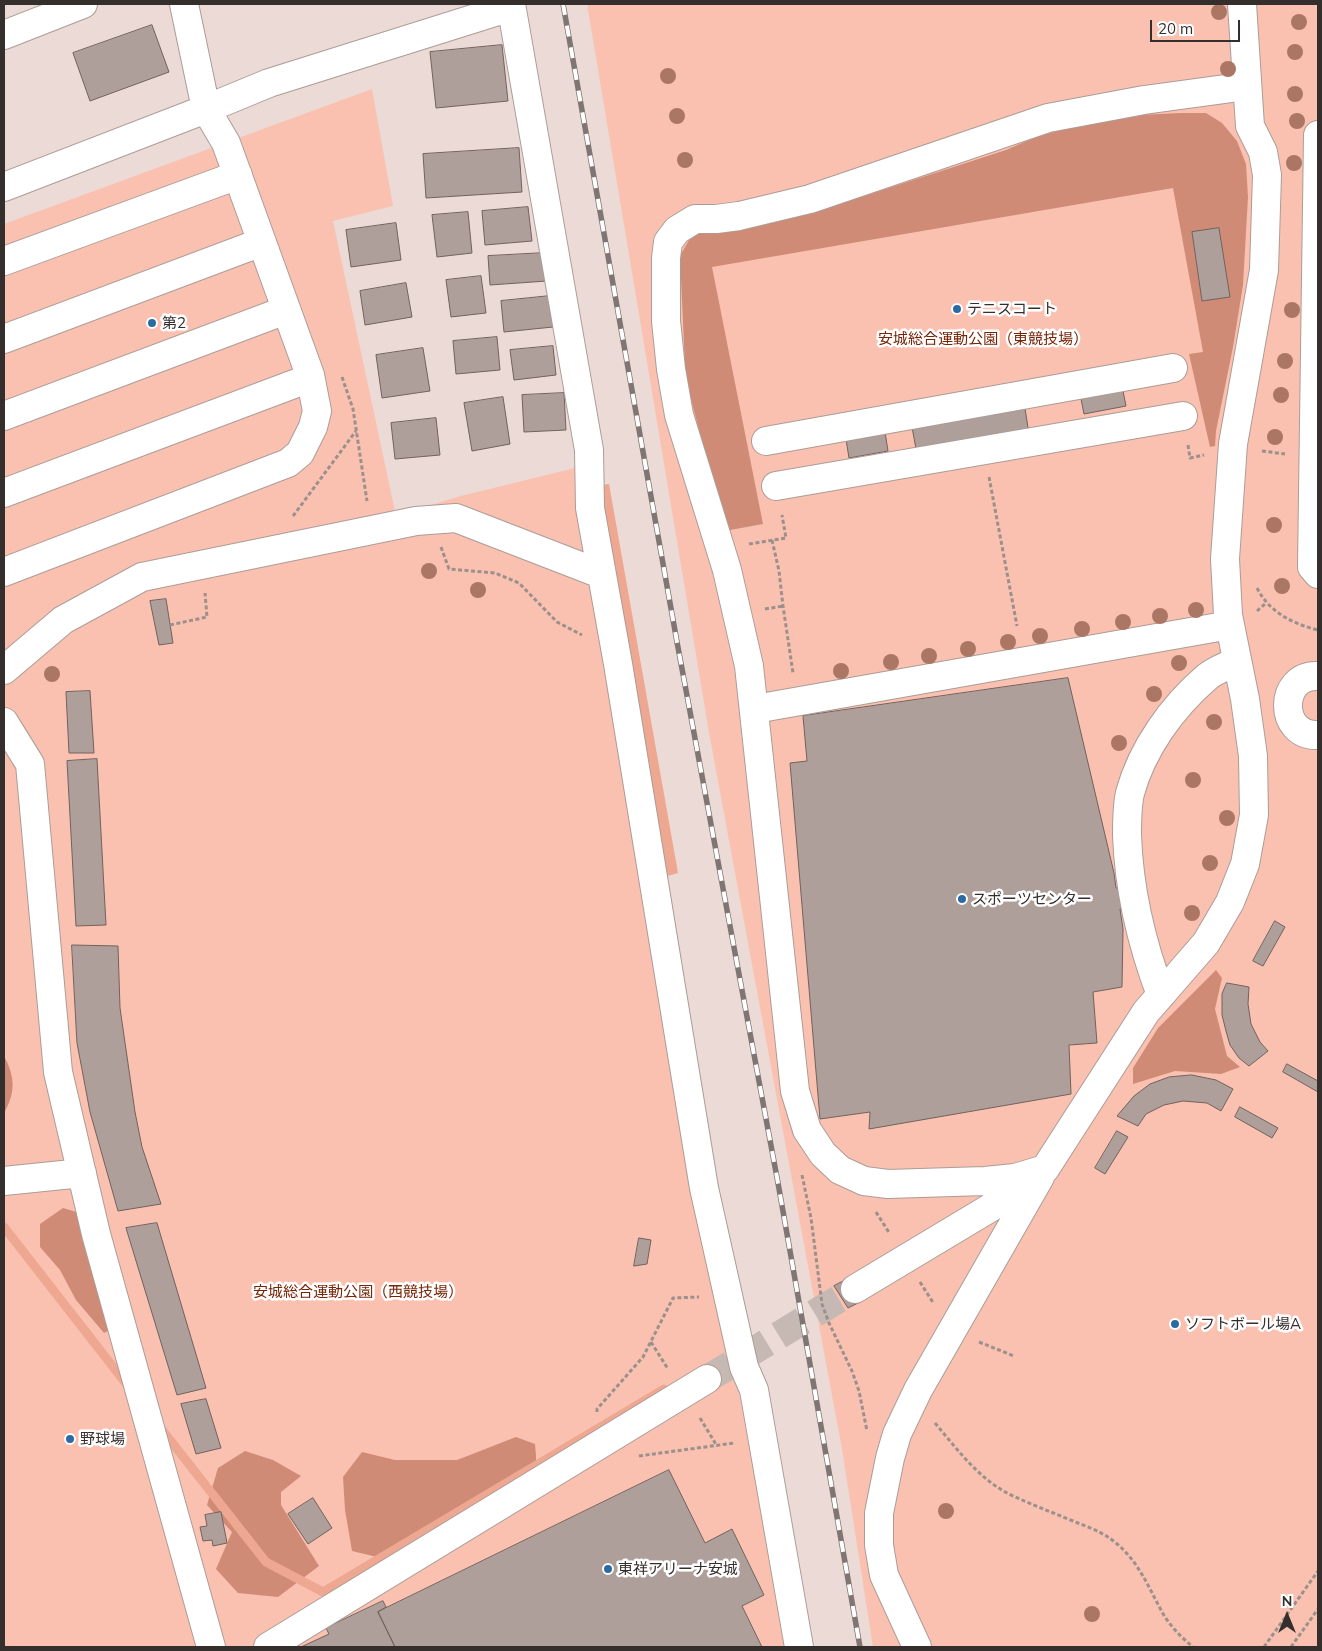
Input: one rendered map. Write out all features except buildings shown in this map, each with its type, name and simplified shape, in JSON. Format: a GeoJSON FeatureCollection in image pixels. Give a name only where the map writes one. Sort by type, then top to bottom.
{"type":"FeatureCollection","features":[{"type":"Feature","properties":{"kind":"street"},"geometry":{"type":"LineString","coordinates":[[4,35],[83,4]]}},
{"type":"Feature","properties":{"kind":"street"},"geometry":{"type":"LineString","coordinates":[[4,572],[288,463],[300,453],[313,427],[317,411],[310,378],[226,143],[206,109],[184,4]]}},
{"type":"Feature","properties":{"kind":"street"},"geometry":{"type":"LineString","coordinates":[[917,1647],[884,1576],[879,1545],[879,1513],[897,1434],[914,1397],[1045,1169],[1146,1012],[1206,942],[1230,902],[1244,864],[1254,815],[1253,756],[1245,699],[1228,615],[1225,560],[1233,448],[1264,270],[1267,175],[1263,152],[1250,126],[1242,4]]}},
{"type":"Feature","properties":{"kind":"street"},"geometry":{"type":"LineString","coordinates":[[4,187],[269,83],[511,6],[589,450],[590,508],[620,674],[704,1188],[744,1368],[754,1390],[799,1647]]}},
{"type":"Feature","properties":{"kind":"street"},"geometry":{"type":"LineString","coordinates":[[1045,1169],[1015,1178],[985,1181],[888,1184],[864,1181],[840,1170],[823,1154],[807,1130],[794,1091],[749,666],[727,570],[679,415],[671,369],[666,321],[666,258],[668,242],[677,230],[695,219],[739,216],[810,199],[1048,118],[1144,100],[1247,86]]}},
{"type":"Feature","properties":{"kind":"street"},"geometry":{"type":"LineString","coordinates":[[1318,135],[1317,332],[1312,567],[1318,574]]}},
{"type":"Feature","properties":{"kind":"street"},"geometry":{"type":"LineString","coordinates":[[4,261],[238,175]]}},
{"type":"Feature","properties":{"kind":"street"},"geometry":{"type":"LineString","coordinates":[[4,340],[262,242]]}},
{"type":"Feature","properties":{"kind":"street"},"geometry":{"type":"LineString","coordinates":[[4,416],[286,310]]}},
{"type":"Feature","properties":{"kind":"street"},"geometry":{"type":"LineString","coordinates":[[766,441],[1174,368]]}},
{"type":"Feature","properties":{"kind":"street"},"geometry":{"type":"LineString","coordinates":[[4,493],[310,378]]}},
{"type":"Feature","properties":{"kind":"street"},"geometry":{"type":"LineString","coordinates":[[776,486],[1182,416]]}},
{"type":"Feature","properties":{"kind":"street"},"geometry":{"type":"LineString","coordinates":[[4,670],[63,620],[142,577],[416,521],[456,518],[593,571]]}},
{"type":"Feature","properties":{"kind":"street"},"geometry":{"type":"LineString","coordinates":[[755,709],[1230,625]]}},
{"type":"Feature","properties":{"kind":"street"},"geometry":{"type":"LineString","coordinates":[[1161,995],[1142,940],[1133,898],[1128,855],[1127,821],[1130,795],[1138,770],[1150,745],[1166,722],[1184,700],[1208,676],[1237,661]]}},
{"type":"Feature","properties":{"kind":"street"},"geometry":{"type":"LineString","coordinates":[[1318,676],[1302,680],[1295,686],[1287,703],[1291,720],[1297,728],[1318,735]]}},
{"type":"Feature","properties":{"kind":"street"},"geometry":{"type":"LineString","coordinates":[[4,722],[30,764],[58,1072],[96,1234],[211,1647]]}},
{"type":"Feature","properties":{"kind":"street"},"geometry":{"type":"LineString","coordinates":[[855,1289],[990,1208],[1045,1169]]}},
{"type":"Feature","properties":{"kind":"street"},"geometry":{"type":"LineString","coordinates":[[4,1181],[82,1174]]}},
{"type":"Feature","properties":{"kind":"street"},"geometry":{"type":"LineString","coordinates":[[268,1647],[707,1380]]}},
{"type":"Feature","properties":{"kind":"path"},"geometry":{"type":"LineString","coordinates":[[267,551],[356,431]]}},
{"type":"Feature","properties":{"kind":"path"},"geometry":{"type":"LineString","coordinates":[[1233,448],[1289,454]]}},
{"type":"Feature","properties":{"kind":"path"},"geometry":{"type":"LineString","coordinates":[[983,450],[1017,626]]}},
{"type":"Feature","properties":{"kind":"path"},"geometry":{"type":"LineString","coordinates":[[720,549],[786,538]]}},
{"type":"Feature","properties":{"kind":"path"},"geometry":{"type":"LineString","coordinates":[[438,540],[449,569],[495,573],[520,583],[557,622],[589,638]]}},
{"type":"Feature","properties":{"kind":"path"},"geometry":{"type":"LineString","coordinates":[[772,540],[779,571],[790,646]]}},
{"type":"Feature","properties":{"kind":"path"},"geometry":{"type":"LineString","coordinates":[[1252,580],[1266,603],[1277,612],[1299,624],[1318,630]]}},
{"type":"Feature","properties":{"kind":"path"},"geometry":{"type":"LineString","coordinates":[[170,625],[207,617],[204,591]]}},
{"type":"Feature","properties":{"kind":"path"},"geometry":{"type":"LineString","coordinates":[[700,1297],[673,1298],[643,1357],[598,1409],[596,1419],[608,1440],[622,1458],[740,1442]]}},
{"type":"Feature","properties":{"kind":"path"},"geometry":{"type":"LineString","coordinates":[[952,1331],[1014,1356]]}},
{"type":"Feature","properties":{"kind":"path"},"geometry":{"type":"LineString","coordinates":[[651,1342],[673,1375]]}},
{"type":"Feature","properties":{"kind":"path"},"geometry":{"type":"LineString","coordinates":[[914,1397],[967,1461],[991,1483],[1037,1506],[1095,1529],[1117,1544],[1144,1576],[1162,1611],[1182,1638],[1193,1647]]}},
{"type":"Feature","properties":{"kind":"path"},"geometry":{"type":"LineString","coordinates":[[699,1416],[716,1446]]}},
{"type":"Feature","properties":{"kind":"path"},"geometry":{"type":"LineString","coordinates":[[1264,1647],[1318,1572]]}},
{"type":"Feature","properties":{"kind":"path"},"geometry":{"type":"LineString","coordinates":[[1291,1647],[1318,1609]]}},
{"type":"Feature","properties":{"kind":"green space","name":"安城総合運動公園（東競技場）"},"geometry":{"type":"Polygon","coordinates":[[[587,4],[1318,4],[1318,1647],[873,1647],[842,1449],[710,738],[587,4]]]}},
{"type":"Feature","properties":{"kind":"green space","name":"安城総合運動公園（西競技場）"},"geometry":{"type":"Polygon","coordinates":[[[372,89],[393,206],[333,221],[396,516],[457,497],[579,467],[736,1376],[787,1647],[4,1647],[4,224],[372,89]]]}},
{"type":"Feature","properties":{"kind":"shaded area"},"geometry":{"type":"Polygon","coordinates":[[[1206,113],[1222,123],[1237,141],[1246,164],[1248,197],[1243,285],[1216,431],[1215,446],[1210,447],[1189,354],[1203,352],[1173,188],[712,267],[763,524],[730,530],[703,445],[685,367],[680,256],[689,240],[698,234],[737,230],[864,196],[1006,150],[1036,137],[1068,128],[1138,115],[1206,113]]]}},
{"type":"Feature","properties":{"kind":"shaded area"},"geometry":{"type":"Polygon","coordinates":[[[609,484],[678,873],[664,877],[595,486],[609,484]]]}},
{"type":"Feature","properties":{"kind":"shaded area"},"geometry":{"type":"Polygon","coordinates":[[[1216,970],[1222,978],[1215,1009],[1227,1056],[1240,1067],[1221,1074],[1175,1071],[1133,1084],[1133,1068],[1158,1028],[1216,970]]]}},
{"type":"Feature","properties":{"kind":"shaded area"},"geometry":{"type":"Polygon","coordinates":[[[4,1056],[13,1084],[11,1098],[4,1113],[4,1056]]]}},
{"type":"Feature","properties":{"kind":"shaded area"},"geometry":{"type":"Polygon","coordinates":[[[63,1208],[83,1214],[114,1328],[104,1333],[76,1300],[60,1270],[40,1247],[40,1224],[63,1208]]]}},
{"type":"Feature","properties":{"kind":"shaded area"},"geometry":{"type":"Polygon","coordinates":[[[516,1437],[535,1444],[536,1477],[398,1562],[352,1551],[345,1510],[343,1477],[362,1452],[395,1460],[457,1460],[516,1437]]]}},
{"type":"Feature","properties":{"kind":"shaded area"},"geometry":{"type":"Polygon","coordinates":[[[245,1451],[273,1460],[301,1476],[281,1492],[281,1505],[319,1566],[278,1597],[238,1593],[216,1569],[232,1532],[207,1505],[218,1468],[245,1451]]]}},
{"type":"Feature","properties":{"kind":"waterway"},"geometry":{"type":"LineString","coordinates":[[4,1227],[128,1386]]}},
{"type":"Feature","properties":{"kind":"waterway"},"geometry":{"type":"LineString","coordinates":[[159,1426],[266,1562],[323,1592],[664,1389]]}},
{"type":"Feature","properties":{"kind":"tunnel"},"geometry":{"type":"LineString","coordinates":[[707,1379],[855,1289]]}},
{"type":"Feature","properties":{"kind":"railway"},"geometry":{"type":"LineString","coordinates":[[563,4],[677,642],[778,1183],[860,1647]]}},
{"type":"Feature","properties":{"kind":"place","name":"テニスコート"},"geometry":{"type":"Point","coordinates":[957,309]}},
{"type":"Feature","properties":{"kind":"place","name":"第2"},"geometry":{"type":"Point","coordinates":[152,323]}},
{"type":"Feature","properties":{"kind":"place","name":"スポーツセンター"},"geometry":{"type":"Point","coordinates":[962,899]}},
{"type":"Feature","properties":{"kind":"place","name":"ソフトボール場A"},"geometry":{"type":"Point","coordinates":[1175,1324]}},
{"type":"Feature","properties":{"kind":"place","name":"野球場"},"geometry":{"type":"Point","coordinates":[70,1439]}},
{"type":"Feature","properties":{"kind":"place","name":"東祥アリーナ安城"},"geometry":{"type":"Point","coordinates":[608,1569]}}]}
